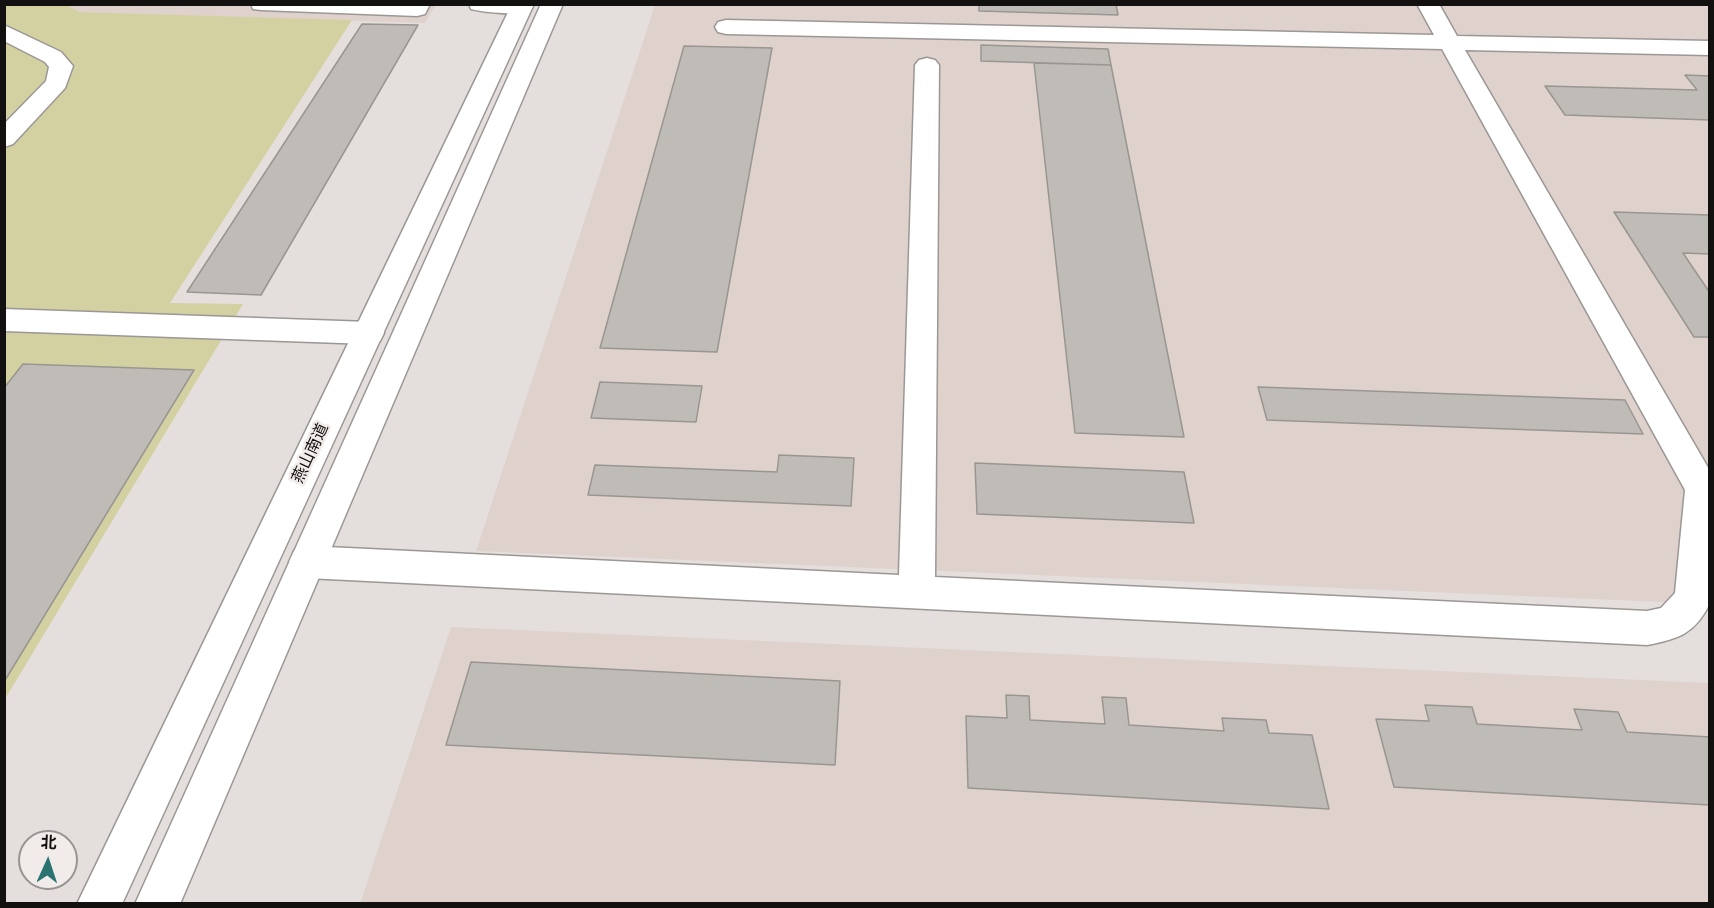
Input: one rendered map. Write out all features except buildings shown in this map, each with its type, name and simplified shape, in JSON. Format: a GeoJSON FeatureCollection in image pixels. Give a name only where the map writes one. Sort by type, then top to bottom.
{"type":"FeatureCollection","features":[{"type":"Feature","properties":{"kind":"main road"},"geometry":{"type":"LineString","coordinates":[[261,4],[417,9],[420,4]]}},
{"type":"Feature","properties":{"kind":"main road"},"geometry":{"type":"LineString","coordinates":[[157,903],[307,562],[532,5],[479,4]]}},
{"type":"Feature","properties":{"kind":"main road"},"geometry":{"type":"LineString","coordinates":[[307,562],[1647,628],[1672,623],[1693,600],[1702,489],[1428,4]]}},
{"type":"Feature","properties":{"kind":"main road","name":"燕山南道"},"geometry":{"type":"LineString","coordinates":[[99,903],[369,333],[532,5]]}},
{"type":"Feature","properties":{"kind":"main road"},"geometry":{"type":"LineString","coordinates":[[726,27],[939,23],[1450,43],[1710,48]]}},
{"type":"Feature","properties":{"kind":"main road"},"geometry":{"type":"LineString","coordinates":[[4,32],[53,57],[61,66],[57,83],[4,139]]}},
{"type":"Feature","properties":{"kind":"main road"},"geometry":{"type":"LineString","coordinates":[[917,592],[927,65]]}},
{"type":"Feature","properties":{"kind":"main road"},"geometry":{"type":"LineString","coordinates":[[4,320],[369,333]]}},
{"type":"Feature","properties":{"kind":"shaded area"},"geometry":{"type":"Polygon","coordinates":[[[5,5],[67,5],[79,12],[352,20],[170,303],[243,304],[5,699],[5,5]]]}},
{"type":"Feature","properties":{"kind":"shaded area"},"geometry":{"type":"Polygon","coordinates":[[[67,5],[436,5],[425,23],[79,12],[67,5]]]}},
{"type":"Feature","properties":{"kind":"shaded area"},"geometry":{"type":"Polygon","coordinates":[[[655,5],[1709,5],[1709,604],[476,551],[655,5]]]}},
{"type":"Feature","properties":{"kind":"shaded area"},"geometry":{"type":"Polygon","coordinates":[[[451,627],[1709,683],[1709,903],[360,904],[451,627]]]}}]}
